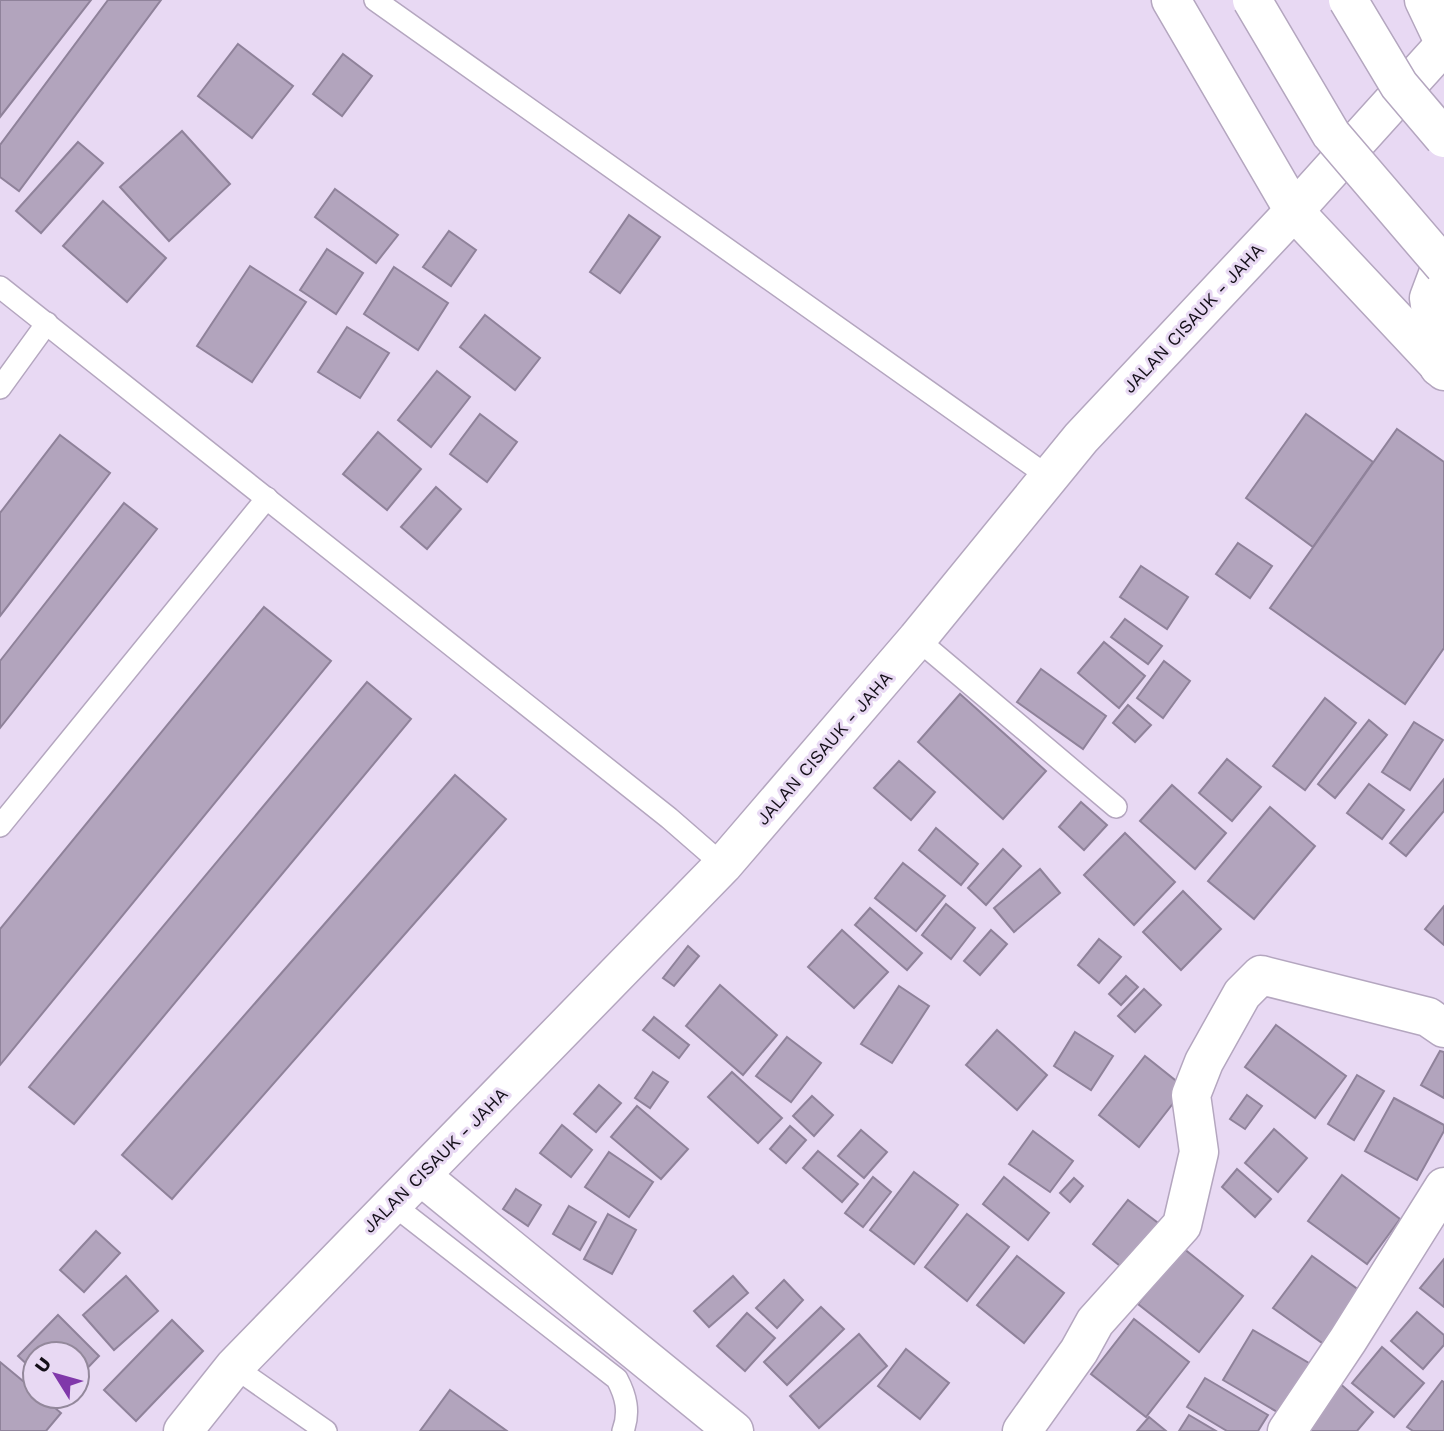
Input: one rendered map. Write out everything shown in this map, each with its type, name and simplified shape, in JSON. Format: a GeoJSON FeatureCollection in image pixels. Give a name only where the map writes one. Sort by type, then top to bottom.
{"type":"FeatureCollection","features":[{"type":"Feature","properties":{"kind":"main road"},"geometry":{"type":"LineString","coordinates":[[1171,0],[1294,211],[1441,369]]}},
{"type":"Feature","properties":{"kind":"main road"},"geometry":{"type":"LineString","coordinates":[[1252,0],[1331,134],[1444,266]]}},
{"type":"Feature","properties":{"kind":"main road"},"geometry":{"type":"LineString","coordinates":[[1348,0],[1399,85],[1444,138]]}},
{"type":"Feature","properties":{"kind":"main road"},"geometry":{"type":"LineString","coordinates":[[1424,0],[1444,43]]}},
{"type":"Feature","properties":{"kind":"main road","name":"JALAN CISAUK - JAHA"},"geometry":{"type":"LineString","coordinates":[[183,1431],[234,1367],[391,1203],[421,1176],[723,866],[917,639],[1081,438],[1294,211],[1444,43]]}},
{"type":"Feature","properties":{"kind":"main road"},"geometry":{"type":"LineString","coordinates":[[1441,369],[1429,298],[1444,258]]}},
{"type":"Feature","properties":{"kind":"main road"},"geometry":{"type":"LineString","coordinates":[[1021,1431],[1079,1351],[1095,1322],[1182,1225],[1199,1152],[1191,1095],[1204,1062],[1242,993],[1261,975],[1428,1017],[1444,1028]]}},
{"type":"Feature","properties":{"kind":"main road"},"geometry":{"type":"LineString","coordinates":[[421,1176],[734,1431]]}},
{"type":"Feature","properties":{"kind":"main road"},"geometry":{"type":"LineString","coordinates":[[1287,1431],[1444,1187]]}},
{"type":"Feature","properties":{"kind":"lane"},"geometry":{"type":"LineString","coordinates":[[375,0],[1049,477]]}},
{"type":"Feature","properties":{"kind":"lane"},"geometry":{"type":"LineString","coordinates":[[0,287],[669,818],[723,866]]}},
{"type":"Feature","properties":{"kind":"lane"},"geometry":{"type":"LineString","coordinates":[[0,388],[47,323]]}},
{"type":"Feature","properties":{"kind":"lane"},"geometry":{"type":"LineString","coordinates":[[0,826],[267,498]]}},
{"type":"Feature","properties":{"kind":"lane"},"geometry":{"type":"LineString","coordinates":[[917,639],[1116,807]]}},
{"type":"Feature","properties":{"kind":"lane"},"geometry":{"type":"LineString","coordinates":[[391,1203],[617,1379],[626,1397],[626,1422],[623,1431]]}},
{"type":"Feature","properties":{"kind":"lane"},"geometry":{"type":"LineString","coordinates":[[234,1367],[326,1431]]}},
{"type":"Feature","properties":{"kind":"building"},"geometry":{"type":"Polygon","coordinates":[[[0,0],[91,0],[0,117],[0,0]]]}},
{"type":"Feature","properties":{"kind":"building"},"geometry":{"type":"Polygon","coordinates":[[[108,0],[161,0],[19,191],[0,177],[0,145],[108,0]]]}},
{"type":"Feature","properties":{"kind":"building"},"geometry":{"type":"Polygon","coordinates":[[[238,44],[293,86],[252,138],[198,96],[238,44]]]}},
{"type":"Feature","properties":{"kind":"building"},"geometry":{"type":"Polygon","coordinates":[[[343,54],[372,76],[342,116],[313,94],[343,54]]]}},
{"type":"Feature","properties":{"kind":"building"},"geometry":{"type":"Polygon","coordinates":[[[182,131],[230,184],[169,241],[120,187],[182,131]]]}},
{"type":"Feature","properties":{"kind":"building"},"geometry":{"type":"Polygon","coordinates":[[[78,142],[103,163],[41,233],[16,211],[78,142]]]}},
{"type":"Feature","properties":{"kind":"building"},"geometry":{"type":"Polygon","coordinates":[[[335,189],[398,235],[376,263],[315,217],[335,189]]]}},
{"type":"Feature","properties":{"kind":"building"},"geometry":{"type":"Polygon","coordinates":[[[103,201],[166,258],[127,302],[63,246],[103,201]]]}},
{"type":"Feature","properties":{"kind":"building"},"geometry":{"type":"Polygon","coordinates":[[[629,215],[660,237],[620,293],[590,272],[629,215]]]}},
{"type":"Feature","properties":{"kind":"building"},"geometry":{"type":"Polygon","coordinates":[[[449,231],[476,250],[451,286],[423,267],[449,231]]]}},
{"type":"Feature","properties":{"kind":"building"},"geometry":{"type":"Polygon","coordinates":[[[327,249],[363,273],[336,314],[300,290],[327,249]]]}},
{"type":"Feature","properties":{"kind":"building"},"geometry":{"type":"Polygon","coordinates":[[[250,266],[306,302],[252,382],[197,346],[250,266]]]}},
{"type":"Feature","properties":{"kind":"building"},"geometry":{"type":"Polygon","coordinates":[[[394,267],[448,303],[418,350],[364,314],[394,267]]]}},
{"type":"Feature","properties":{"kind":"building"},"geometry":{"type":"Polygon","coordinates":[[[485,315],[540,358],[515,390],[460,347],[485,315]]]}},
{"type":"Feature","properties":{"kind":"building"},"geometry":{"type":"Polygon","coordinates":[[[347,327],[389,353],[360,398],[318,372],[347,327]]]}},
{"type":"Feature","properties":{"kind":"building"},"geometry":{"type":"Polygon","coordinates":[[[437,371],[470,397],[431,447],[398,420],[437,371]]]}},
{"type":"Feature","properties":{"kind":"building"},"geometry":{"type":"Polygon","coordinates":[[[480,414],[517,442],[487,482],[450,454],[480,414]]]}},
{"type":"Feature","properties":{"kind":"building"},"geometry":{"type":"Polygon","coordinates":[[[1306,414],[1373,462],[1313,547],[1246,498],[1306,414]]]}},
{"type":"Feature","properties":{"kind":"building"},"geometry":{"type":"Polygon","coordinates":[[[1397,429],[1444,462],[1444,648],[1405,704],[1270,608],[1397,429]]]}},
{"type":"Feature","properties":{"kind":"building"},"geometry":{"type":"Polygon","coordinates":[[[378,432],[421,469],[387,510],[343,474],[378,432]]]}},
{"type":"Feature","properties":{"kind":"building"},"geometry":{"type":"Polygon","coordinates":[[[60,435],[110,473],[0,616],[0,513],[60,435]]]}},
{"type":"Feature","properties":{"kind":"building"},"geometry":{"type":"Polygon","coordinates":[[[436,487],[461,509],[427,549],[401,527],[436,487]]]}},
{"type":"Feature","properties":{"kind":"building"},"geometry":{"type":"Polygon","coordinates":[[[124,503],[157,529],[0,728],[0,661],[124,503]]]}},
{"type":"Feature","properties":{"kind":"building"},"geometry":{"type":"Polygon","coordinates":[[[1238,543],[1272,566],[1250,598],[1216,574],[1238,543]]]}},
{"type":"Feature","properties":{"kind":"building"},"geometry":{"type":"Polygon","coordinates":[[[1141,566],[1188,597],[1167,629],[1120,597],[1141,566]]]}},
{"type":"Feature","properties":{"kind":"building"},"geometry":{"type":"Polygon","coordinates":[[[264,607],[331,661],[0,1065],[0,929],[264,607]]]}},
{"type":"Feature","properties":{"kind":"building"},"geometry":{"type":"Polygon","coordinates":[[[1125,619],[1162,646],[1148,664],[1111,637],[1125,619]]]}},
{"type":"Feature","properties":{"kind":"building"},"geometry":{"type":"Polygon","coordinates":[[[1104,642],[1145,676],[1119,708],[1078,673],[1104,642]]]}},
{"type":"Feature","properties":{"kind":"building"},"geometry":{"type":"Polygon","coordinates":[[[1164,661],[1190,681],[1163,718],[1137,698],[1164,661]]]}},
{"type":"Feature","properties":{"kind":"building"},"geometry":{"type":"Polygon","coordinates":[[[1041,669],[1106,716],[1083,749],[1017,702],[1041,669]]]}},
{"type":"Feature","properties":{"kind":"building"},"geometry":{"type":"Polygon","coordinates":[[[367,682],[411,719],[74,1124],[29,1087],[367,682]]]}},
{"type":"Feature","properties":{"kind":"building"},"geometry":{"type":"Polygon","coordinates":[[[960,694],[1046,771],[1003,819],[918,742],[960,694]]]}},
{"type":"Feature","properties":{"kind":"building"},"geometry":{"type":"Polygon","coordinates":[[[1325,698],[1356,723],[1305,790],[1273,766],[1325,698]]]}},
{"type":"Feature","properties":{"kind":"building"},"geometry":{"type":"Polygon","coordinates":[[[1128,705],[1151,725],[1135,742],[1113,723],[1128,705]]]}},
{"type":"Feature","properties":{"kind":"building"},"geometry":{"type":"Polygon","coordinates":[[[1369,720],[1387,735],[1335,798],[1318,784],[1369,720]]]}},
{"type":"Feature","properties":{"kind":"building"},"geometry":{"type":"Polygon","coordinates":[[[1414,722],[1443,740],[1410,790],[1382,772],[1414,722]]]}},
{"type":"Feature","properties":{"kind":"building"},"geometry":{"type":"Polygon","coordinates":[[[1227,759],[1261,787],[1232,821],[1199,793],[1227,759]]]}},
{"type":"Feature","properties":{"kind":"building"},"geometry":{"type":"Polygon","coordinates":[[[899,761],[935,792],[911,820],[874,788],[899,761]]]}},
{"type":"Feature","properties":{"kind":"building"},"geometry":{"type":"Polygon","coordinates":[[[455,775],[506,819],[172,1199],[122,1155],[455,775]]]}},
{"type":"Feature","properties":{"kind":"building"},"geometry":{"type":"Polygon","coordinates":[[[1444,779],[1444,811],[1406,856],[1390,843],[1444,779]]]}},
{"type":"Feature","properties":{"kind":"building"},"geometry":{"type":"Polygon","coordinates":[[[1369,784],[1404,810],[1382,839],[1347,813],[1369,784]]]}},
{"type":"Feature","properties":{"kind":"building"},"geometry":{"type":"Polygon","coordinates":[[[1172,785],[1226,833],[1195,869],[1140,821],[1172,785]]]}},
{"type":"Feature","properties":{"kind":"building"},"geometry":{"type":"Polygon","coordinates":[[[1081,802],[1107,825],[1084,850],[1059,827],[1081,802]]]}},
{"type":"Feature","properties":{"kind":"building"},"geometry":{"type":"Polygon","coordinates":[[[1270,807],[1315,846],[1254,919],[1208,881],[1270,807]]]}},
{"type":"Feature","properties":{"kind":"building"},"geometry":{"type":"Polygon","coordinates":[[[936,828],[978,864],[961,885],[919,850],[936,828]]]}},
{"type":"Feature","properties":{"kind":"building"},"geometry":{"type":"Polygon","coordinates":[[[1125,833],[1175,882],[1134,925],[1084,875],[1125,833]]]}},
{"type":"Feature","properties":{"kind":"building"},"geometry":{"type":"Polygon","coordinates":[[[1003,849],[1021,866],[986,905],[968,888],[1003,849]]]}},
{"type":"Feature","properties":{"kind":"building"},"geometry":{"type":"Polygon","coordinates":[[[903,863],[945,896],[916,931],[875,898],[903,863]]]}},
{"type":"Feature","properties":{"kind":"building"},"geometry":{"type":"Polygon","coordinates":[[[1040,869],[1060,893],[1014,932],[994,908],[1040,869]]]}},
{"type":"Feature","properties":{"kind":"building"},"geometry":{"type":"Polygon","coordinates":[[[1183,891],[1221,929],[1181,970],[1143,932],[1183,891]]]}},
{"type":"Feature","properties":{"kind":"building"},"geometry":{"type":"Polygon","coordinates":[[[946,904],[975,928],[951,959],[922,935],[946,904]]]}},
{"type":"Feature","properties":{"kind":"building"},"geometry":{"type":"Polygon","coordinates":[[[1444,906],[1444,945],[1425,929],[1444,906]]]}},
{"type":"Feature","properties":{"kind":"building"},"geometry":{"type":"Polygon","coordinates":[[[870,908],[922,953],[907,970],[855,925],[870,908]]]}},
{"type":"Feature","properties":{"kind":"building"},"geometry":{"type":"Polygon","coordinates":[[[842,930],[888,972],[854,1008],[808,967],[842,930]]]}},
{"type":"Feature","properties":{"kind":"building"},"geometry":{"type":"Polygon","coordinates":[[[991,930],[1007,944],[980,975],[964,961],[991,930]]]}},
{"type":"Feature","properties":{"kind":"building"},"geometry":{"type":"Polygon","coordinates":[[[1099,939],[1121,957],[1099,983],[1078,965],[1099,939]]]}},
{"type":"Feature","properties":{"kind":"building"},"geometry":{"type":"Polygon","coordinates":[[[688,946],[699,956],[674,986],[663,978],[688,946]]]}},
{"type":"Feature","properties":{"kind":"building"},"geometry":{"type":"Polygon","coordinates":[[[1126,976],[1138,987],[1121,1005],[1109,994],[1126,976]]]}},
{"type":"Feature","properties":{"kind":"building"},"geometry":{"type":"Polygon","coordinates":[[[720,985],[777,1035],[743,1075],[686,1026],[720,985]]]}},
{"type":"Feature","properties":{"kind":"building"},"geometry":{"type":"Polygon","coordinates":[[[899,986],[929,1006],[892,1063],[861,1044],[899,986]]]}},
{"type":"Feature","properties":{"kind":"building"},"geometry":{"type":"Polygon","coordinates":[[[1144,989],[1161,1005],[1135,1032],[1118,1016],[1144,989]]]}},
{"type":"Feature","properties":{"kind":"building"},"geometry":{"type":"Polygon","coordinates":[[[654,1017],[689,1045],[679,1058],[643,1030],[654,1017]]]}},
{"type":"Feature","properties":{"kind":"building"},"geometry":{"type":"Polygon","coordinates":[[[1276,1025],[1346,1076],[1315,1118],[1245,1067],[1276,1025]]]}},
{"type":"Feature","properties":{"kind":"building"},"geometry":{"type":"Polygon","coordinates":[[[997,1030],[1047,1075],[1017,1110],[966,1065],[997,1030]]]}},
{"type":"Feature","properties":{"kind":"building"},"geometry":{"type":"Polygon","coordinates":[[[1075,1032],[1113,1056],[1091,1090],[1054,1066],[1075,1032]]]}},
{"type":"Feature","properties":{"kind":"building"},"geometry":{"type":"Polygon","coordinates":[[[787,1037],[821,1063],[791,1102],[756,1076],[787,1037]]]}},
{"type":"Feature","properties":{"kind":"building"},"geometry":{"type":"Polygon","coordinates":[[[1440,1051],[1444,1052],[1444,1098],[1421,1085],[1440,1051]]]}},
{"type":"Feature","properties":{"kind":"building"},"geometry":{"type":"Polygon","coordinates":[[[1145,1056],[1185,1088],[1139,1147],[1099,1115],[1145,1056]]]}},
{"type":"Feature","properties":{"kind":"building"},"geometry":{"type":"Polygon","coordinates":[[[653,1072],[668,1082],[650,1108],[635,1098],[653,1072]]]}},
{"type":"Feature","properties":{"kind":"building"},"geometry":{"type":"Polygon","coordinates":[[[732,1072],[782,1118],[758,1143],[708,1097],[732,1072]]]}},
{"type":"Feature","properties":{"kind":"building"},"geometry":{"type":"Polygon","coordinates":[[[1357,1075],[1384,1091],[1354,1140],[1328,1124],[1357,1075]]]}},
{"type":"Feature","properties":{"kind":"building"},"geometry":{"type":"Polygon","coordinates":[[[599,1085],[621,1103],[596,1132],[574,1114],[599,1085]]]}},
{"type":"Feature","properties":{"kind":"building"},"geometry":{"type":"Polygon","coordinates":[[[1247,1095],[1262,1106],[1245,1129],[1230,1119],[1247,1095]]]}},
{"type":"Feature","properties":{"kind":"building"},"geometry":{"type":"Polygon","coordinates":[[[812,1096],[833,1115],[814,1136],[793,1116],[812,1096]]]}},
{"type":"Feature","properties":{"kind":"building"},"geometry":{"type":"Polygon","coordinates":[[[1394,1098],[1444,1125],[1444,1131],[1417,1180],[1365,1151],[1394,1098]]]}},
{"type":"Feature","properties":{"kind":"building"},"geometry":{"type":"Polygon","coordinates":[[[637,1106],[688,1149],[661,1179],[611,1137],[637,1106]]]}},
{"type":"Feature","properties":{"kind":"building"},"geometry":{"type":"Polygon","coordinates":[[[562,1125],[592,1150],[571,1177],[540,1153],[562,1125]]]}},
{"type":"Feature","properties":{"kind":"building"},"geometry":{"type":"Polygon","coordinates":[[[790,1126],[806,1140],[786,1163],[770,1149],[790,1126]]]}},
{"type":"Feature","properties":{"kind":"building"},"geometry":{"type":"Polygon","coordinates":[[[1274,1129],[1307,1158],[1278,1192],[1245,1163],[1274,1129]]]}},
{"type":"Feature","properties":{"kind":"building"},"geometry":{"type":"Polygon","coordinates":[[[861,1130],[887,1152],[864,1178],[838,1156],[861,1130]]]}},
{"type":"Feature","properties":{"kind":"building"},"geometry":{"type":"Polygon","coordinates":[[[1033,1131],[1073,1161],[1050,1192],[1009,1164],[1033,1131]]]}},
{"type":"Feature","properties":{"kind":"building"},"geometry":{"type":"Polygon","coordinates":[[[818,1151],[858,1184],[842,1202],[803,1168],[818,1151]]]}},
{"type":"Feature","properties":{"kind":"building"},"geometry":{"type":"Polygon","coordinates":[[[609,1152],[653,1182],[629,1217],[585,1187],[609,1152]]]}},
{"type":"Feature","properties":{"kind":"building"},"geometry":{"type":"Polygon","coordinates":[[[1237,1169],[1271,1199],[1255,1217],[1222,1187],[1237,1169]]]}},
{"type":"Feature","properties":{"kind":"building"},"geometry":{"type":"Polygon","coordinates":[[[914,1172],[958,1205],[914,1264],[870,1230],[914,1172]]]}},
{"type":"Feature","properties":{"kind":"building"},"geometry":{"type":"Polygon","coordinates":[[[1342,1175],[1400,1219],[1367,1264],[1308,1221],[1342,1175]]]}},
{"type":"Feature","properties":{"kind":"building"},"geometry":{"type":"Polygon","coordinates":[[[873,1177],[891,1192],[863,1227],[845,1213],[873,1177]]]}},
{"type":"Feature","properties":{"kind":"building"},"geometry":{"type":"Polygon","coordinates":[[[1004,1177],[1049,1213],[1028,1240],[983,1204],[1004,1177]]]}},
{"type":"Feature","properties":{"kind":"building"},"geometry":{"type":"Polygon","coordinates":[[[1074,1178],[1083,1186],[1070,1202],[1060,1193],[1074,1178]]]}},
{"type":"Feature","properties":{"kind":"building"},"geometry":{"type":"Polygon","coordinates":[[[516,1189],[541,1205],[528,1226],[503,1209],[516,1189]]]}},
{"type":"Feature","properties":{"kind":"building"},"geometry":{"type":"Polygon","coordinates":[[[1128,1200],[1166,1229],[1130,1274],[1093,1244],[1128,1200]]]}},
{"type":"Feature","properties":{"kind":"building"},"geometry":{"type":"Polygon","coordinates":[[[569,1206],[596,1222],[580,1250],[553,1234],[569,1206]]]}},
{"type":"Feature","properties":{"kind":"building"},"geometry":{"type":"Polygon","coordinates":[[[608,1214],[636,1230],[612,1274],[584,1259],[608,1214]]]}},
{"type":"Feature","properties":{"kind":"building"},"geometry":{"type":"Polygon","coordinates":[[[967,1214],[1009,1247],[967,1301],[925,1267],[967,1214]]]}},
{"type":"Feature","properties":{"kind":"building"},"geometry":{"type":"Polygon","coordinates":[[[96,1231],[120,1253],[84,1292],[60,1270],[96,1231]]]}},
{"type":"Feature","properties":{"kind":"building"},"geometry":{"type":"Polygon","coordinates":[[[1183,1248],[1243,1296],[1199,1352],[1138,1304],[1183,1248]]]}},
{"type":"Feature","properties":{"kind":"building"},"geometry":{"type":"Polygon","coordinates":[[[1017,1256],[1064,1293],[1024,1343],[977,1305],[1017,1256]]]}},
{"type":"Feature","properties":{"kind":"building"},"geometry":{"type":"Polygon","coordinates":[[[1312,1256],[1363,1293],[1325,1345],[1273,1308],[1312,1256]]]}},
{"type":"Feature","properties":{"kind":"building"},"geometry":{"type":"Polygon","coordinates":[[[1444,1259],[1444,1307],[1420,1288],[1444,1259]]]}},
{"type":"Feature","properties":{"kind":"building"},"geometry":{"type":"Polygon","coordinates":[[[126,1276],[158,1311],[114,1350],[83,1315],[126,1276]]]}},
{"type":"Feature","properties":{"kind":"building"},"geometry":{"type":"Polygon","coordinates":[[[733,1276],[748,1293],[709,1327],[694,1311],[733,1276]]]}},
{"type":"Feature","properties":{"kind":"building"},"geometry":{"type":"Polygon","coordinates":[[[784,1280],[803,1300],[777,1328],[756,1308],[784,1280]]]}},
{"type":"Feature","properties":{"kind":"building"},"geometry":{"type":"Polygon","coordinates":[[[821,1307],[844,1329],[787,1385],[764,1362],[821,1307]]]}},
{"type":"Feature","properties":{"kind":"building"},"geometry":{"type":"Polygon","coordinates":[[[1417,1312],[1444,1335],[1444,1345],[1423,1369],[1391,1341],[1417,1312]]]}},
{"type":"Feature","properties":{"kind":"building"},"geometry":{"type":"Polygon","coordinates":[[[747,1313],[775,1338],[745,1371],[717,1346],[747,1313]]]}},
{"type":"Feature","properties":{"kind":"building"},"geometry":{"type":"Polygon","coordinates":[[[58,1315],[83,1340],[34,1340],[58,1315]]]}},
{"type":"Feature","properties":{"kind":"building"},"geometry":{"type":"Polygon","coordinates":[[[1134,1319],[1189,1362],[1146,1417],[1091,1374],[1134,1319]]]}},
{"type":"Feature","properties":{"kind":"building"},"geometry":{"type":"Polygon","coordinates":[[[172,1320],[203,1351],[136,1421],[104,1390],[172,1320]]]}},
{"type":"Feature","properties":{"kind":"building"},"geometry":{"type":"Polygon","coordinates":[[[1253,1330],[1314,1366],[1284,1416],[1223,1380],[1253,1330]]]}},
{"type":"Feature","properties":{"kind":"building"},"geometry":{"type":"Polygon","coordinates":[[[859,1334],[887,1366],[819,1428],[790,1396],[859,1334]]]}},
{"type":"Feature","properties":{"kind":"building"},"geometry":{"type":"Polygon","coordinates":[[[1382,1347],[1424,1383],[1394,1417],[1352,1383],[1382,1347]]]}},
{"type":"Feature","properties":{"kind":"building"},"geometry":{"type":"Polygon","coordinates":[[[91,1348],[99,1356],[91,1364],[91,1348]]]}},
{"type":"Feature","properties":{"kind":"building"},"geometry":{"type":"Polygon","coordinates":[[[906,1349],[949,1383],[920,1419],[878,1386],[906,1349]]]}},
{"type":"Feature","properties":{"kind":"building"},"geometry":{"type":"Polygon","coordinates":[[[0,1362],[21,1379],[21,1410],[57,1410],[61,1413],[46,1431],[0,1431],[0,1362]]]}},
{"type":"Feature","properties":{"kind":"building"},"geometry":{"type":"Polygon","coordinates":[[[1205,1378],[1268,1415],[1258,1431],[1227,1431],[1187,1407],[1205,1378]]]}},
{"type":"Feature","properties":{"kind":"building"},"geometry":{"type":"Polygon","coordinates":[[[1442,1381],[1444,1431],[1413,1431],[1407,1427],[1442,1381]]]}},
{"type":"Feature","properties":{"kind":"building"},"geometry":{"type":"Polygon","coordinates":[[[1338,1382],[1373,1412],[1357,1431],[1306,1431],[1338,1382]]]}},
{"type":"Feature","properties":{"kind":"building"},"geometry":{"type":"Polygon","coordinates":[[[450,1390],[507,1431],[420,1431],[450,1390]]]}},
{"type":"Feature","properties":{"kind":"building"},"geometry":{"type":"Polygon","coordinates":[[[1189,1415],[1216,1431],[1179,1431],[1189,1415]]]}},
{"type":"Feature","properties":{"kind":"building"},"geometry":{"type":"Polygon","coordinates":[[[1149,1417],[1166,1431],[1137,1431],[1149,1417]]]}}]}
